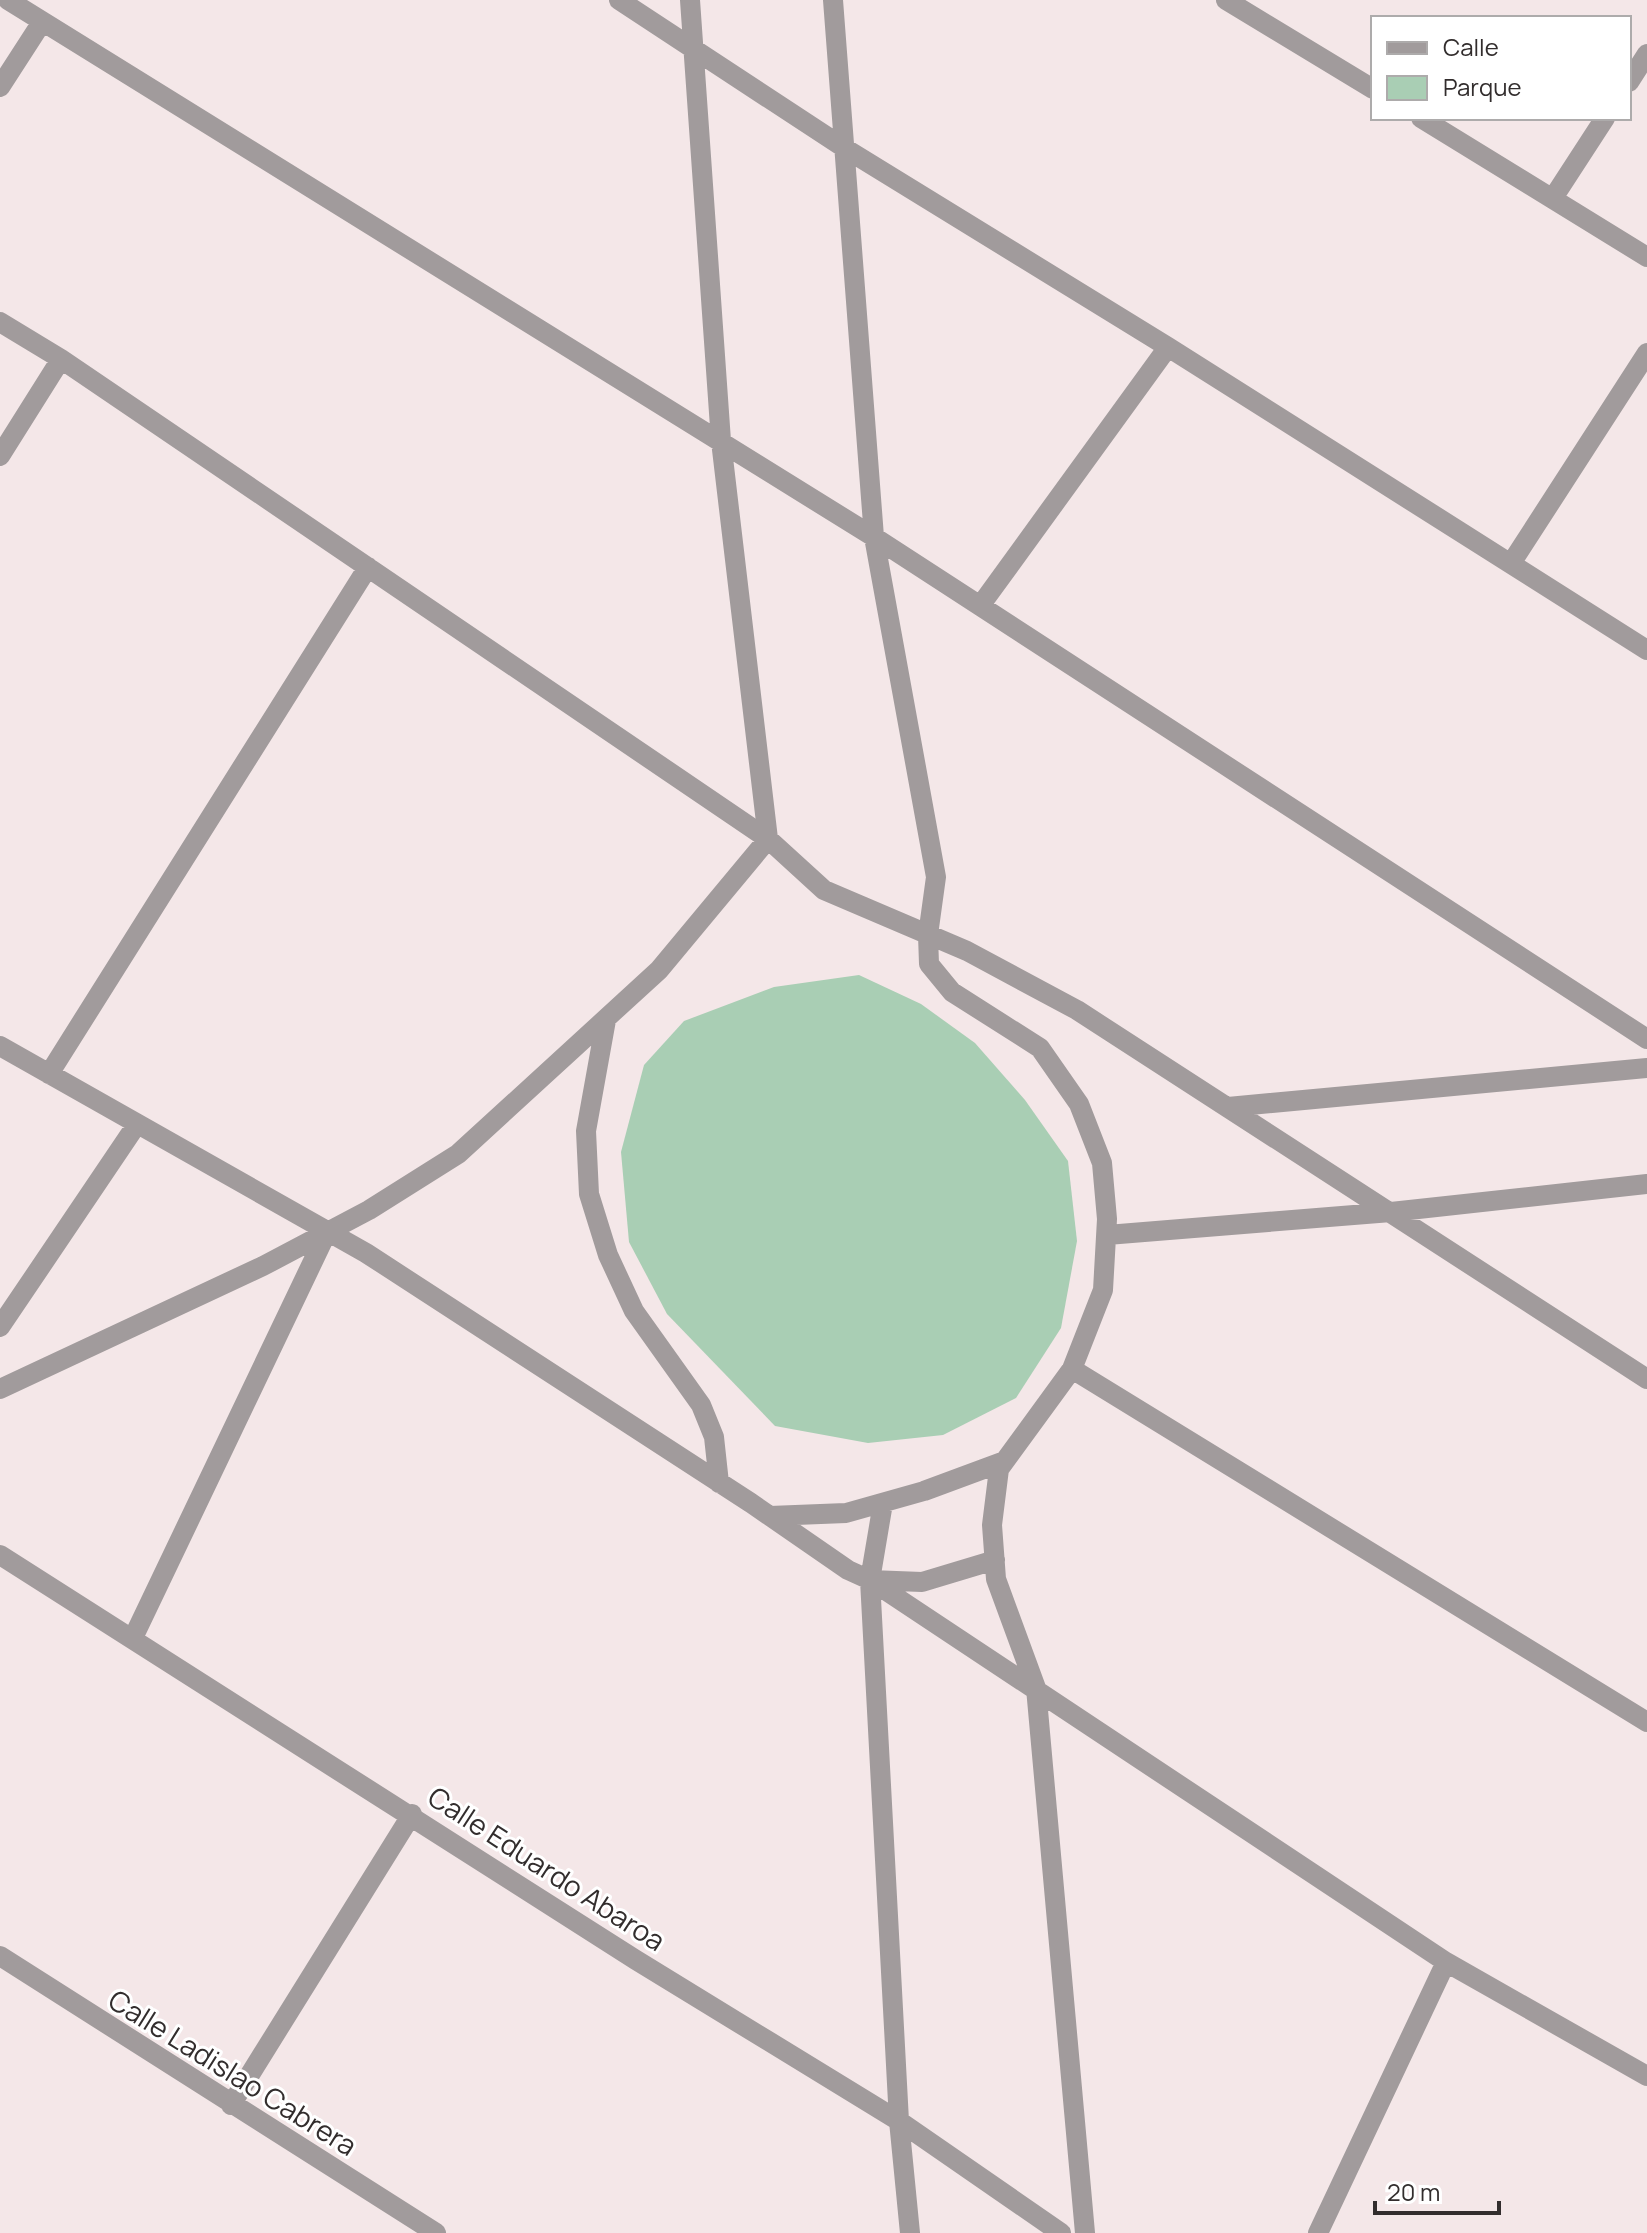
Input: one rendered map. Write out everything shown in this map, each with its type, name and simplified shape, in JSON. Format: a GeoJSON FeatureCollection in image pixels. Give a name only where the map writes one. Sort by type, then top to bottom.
{"type":"FeatureCollection","features":[{"type":"Feature","properties":{"kind":"street"},"geometry":{"type":"LineString","coordinates":[[8,0],[874,537],[1647,1039]]}},
{"type":"Feature","properties":{"kind":"street"},"geometry":{"type":"LineString","coordinates":[[619,0],[694,46],[846,149],[1512,562],[1647,650]]}},
{"type":"Feature","properties":{"kind":"street"},"geometry":{"type":"LineString","coordinates":[[0,1389],[327,1232],[369,1210],[458,1154],[659,970],[768,839],[721,441],[690,0]]}},
{"type":"Feature","properties":{"kind":"street"},"geometry":{"type":"LineString","coordinates":[[833,0],[874,537],[936,877],[928,935],[929,964],[952,992],[1040,1048],[1079,1104],[1102,1163],[1107,1235],[1103,1290],[1072,1369],[999,1469],[992,1525],[996,1579],[1036,1688],[1085,2233]]}},
{"type":"Feature","properties":{"kind":"street"},"geometry":{"type":"LineString","coordinates":[[1226,0],[1371,88]]}},
{"type":"Feature","properties":{"kind":"street"},"geometry":{"type":"LineString","coordinates":[[0,87],[42,22]]}},
{"type":"Feature","properties":{"kind":"street"},"geometry":{"type":"LineString","coordinates":[[1631,79],[1647,54]]}},
{"type":"Feature","properties":{"kind":"street"},"geometry":{"type":"LineString","coordinates":[[1424,120],[1647,257]]}},
{"type":"Feature","properties":{"kind":"street"},"geometry":{"type":"LineString","coordinates":[[1553,198],[1604,120]]}},
{"type":"Feature","properties":{"kind":"street"},"geometry":{"type":"LineString","coordinates":[[0,322],[61,359],[768,839],[824,890],[997,966],[1077,1010],[1647,1379]]}},
{"type":"Feature","properties":{"kind":"street"},"geometry":{"type":"LineString","coordinates":[[980,606],[1168,347]]}},
{"type":"Feature","properties":{"kind":"street"},"geometry":{"type":"LineString","coordinates":[[1512,562],[1647,353]]}},
{"type":"Feature","properties":{"kind":"street"},"geometry":{"type":"LineString","coordinates":[[0,456],[61,359]]}},
{"type":"Feature","properties":{"kind":"street"},"geometry":{"type":"LineString","coordinates":[[49,1074],[368,567]]}},
{"type":"Feature","properties":{"kind":"street"},"geometry":{"type":"LineString","coordinates":[[606,1020],[586,1131],[589,1194],[608,1255],[634,1311],[701,1405],[714,1437],[719,1483]]}},
{"type":"Feature","properties":{"kind":"street"},"geometry":{"type":"LineString","coordinates":[[0,1046],[327,1232],[770,1516],[848,1570],[870,1580],[1036,1688],[1446,1962],[1647,2076]]}},
{"type":"Feature","properties":{"kind":"street"},"geometry":{"type":"LineString","coordinates":[[1228,1107],[1647,1068]]}},
{"type":"Feature","properties":{"kind":"street"},"geometry":{"type":"LineString","coordinates":[[0,1327],[137,1124]]}},
{"type":"Feature","properties":{"kind":"street"},"geometry":{"type":"LineString","coordinates":[[1107,1235],[1391,1212],[1647,1184]]}},
{"type":"Feature","properties":{"kind":"street"},"geometry":{"type":"LineString","coordinates":[[133,1638],[327,1232]]}},
{"type":"Feature","properties":{"kind":"street"},"geometry":{"type":"LineString","coordinates":[[1072,1369],[1647,1722]]}},
{"type":"Feature","properties":{"kind":"street"},"geometry":{"type":"LineString","coordinates":[[770,1516],[846,1513],[1005,1461]]}},
{"type":"Feature","properties":{"kind":"street"},"geometry":{"type":"LineString","coordinates":[[883,1503],[870,1580],[899,2121],[910,2233]]}},
{"type":"Feature","properties":{"kind":"street","name":"Calle Eduardo Abaroa"},"geometry":{"type":"LineString","coordinates":[[0,1555],[412,1814],[636,1960],[899,2121],[1061,2233]]}},
{"type":"Feature","properties":{"kind":"street"},"geometry":{"type":"LineString","coordinates":[[870,1580],[922,1582],[995,1560]]}},
{"type":"Feature","properties":{"kind":"street"},"geometry":{"type":"LineString","coordinates":[[231,2105],[412,1814]]}},
{"type":"Feature","properties":{"kind":"street","name":"Calle Ladislao Cabrera"},"geometry":{"type":"LineString","coordinates":[[0,1956],[436,2233]]}},
{"type":"Feature","properties":{"kind":"street"},"geometry":{"type":"LineString","coordinates":[[1318,2233],[1446,1962]]}},
{"type":"Feature","properties":{"kind":"green space"},"geometry":{"type":"Polygon","coordinates":[[[859,975],[921,1004],[975,1043],[1025,1100],[1068,1161],[1077,1241],[1061,1328],[1016,1398],[943,1435],[868,1443],[775,1426],[667,1314],[629,1242],[621,1152],[644,1065],[684,1021],[774,987],[859,975]]]}}]}
